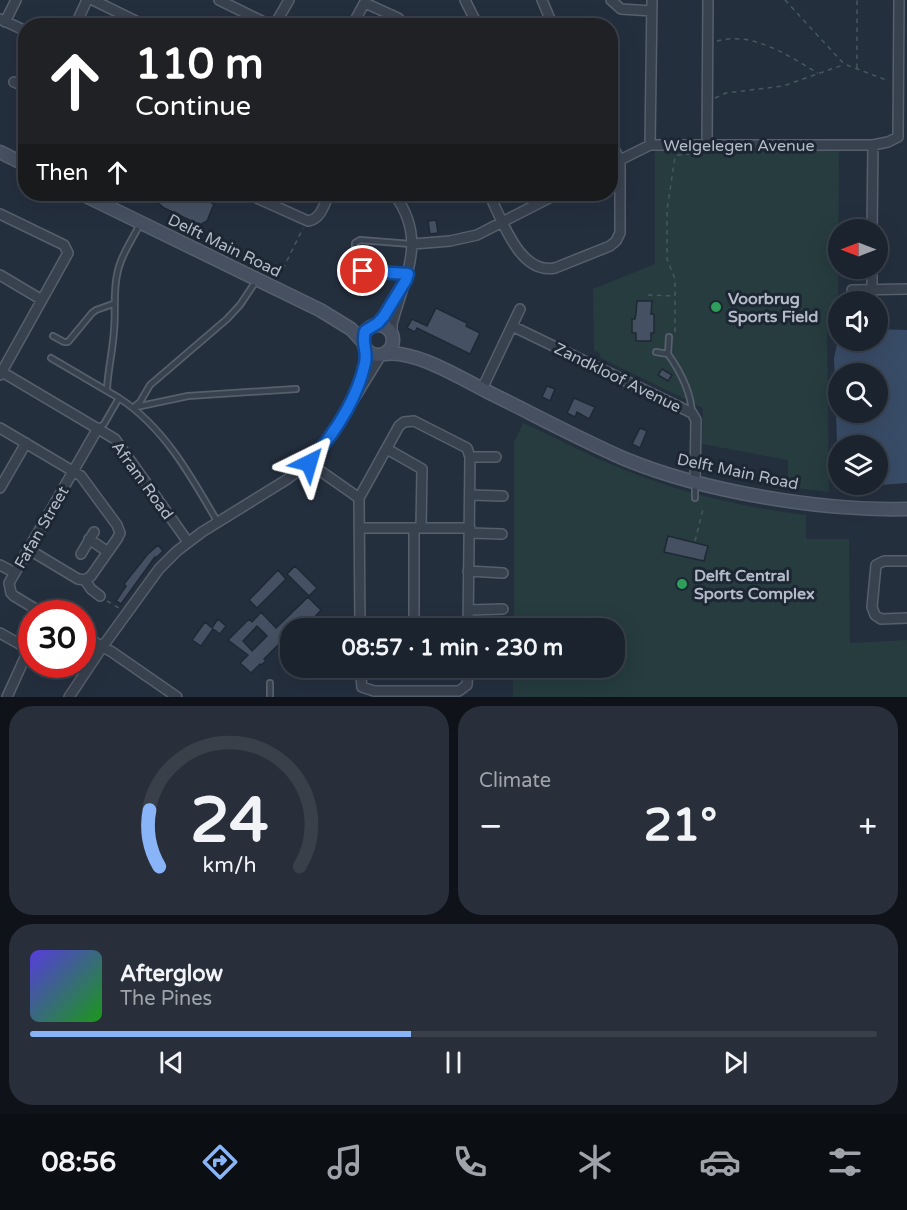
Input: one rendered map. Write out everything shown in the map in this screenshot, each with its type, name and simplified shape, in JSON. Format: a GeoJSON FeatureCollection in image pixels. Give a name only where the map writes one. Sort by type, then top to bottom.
{"type":"FeatureCollection","features":[{"type":"Feature","properties":{"kind":"street"},"geometry":{"type":"LineString","coordinates":[[16,0],[3,20],[18,27]]}},
{"type":"Feature","properties":{"kind":"street"},"geometry":{"type":"LineString","coordinates":[[79,18],[87,0]]}},
{"type":"Feature","properties":{"kind":"street"},"geometry":{"type":"LineString","coordinates":[[93,0],[130,18]]}},
{"type":"Feature","properties":{"kind":"street"},"geometry":{"type":"LineString","coordinates":[[219,0],[256,18]]}},
{"type":"Feature","properties":{"kind":"street"},"geometry":{"type":"LineString","coordinates":[[278,18],[289,0]]}},
{"type":"Feature","properties":{"kind":"street"},"geometry":{"type":"LineString","coordinates":[[465,0],[474,18]]}},
{"type":"Feature","properties":{"kind":"street"},"geometry":{"type":"LineString","coordinates":[[542,0],[550,18]]}},
{"type":"Feature","properties":{"kind":"street"},"geometry":{"type":"LineString","coordinates":[[611,0],[621,9],[652,11]]}},
{"type":"Feature","properties":{"kind":"street"},"geometry":{"type":"LineString","coordinates":[[650,145],[652,0]]}},
{"type":"Feature","properties":{"kind":"street"},"geometry":{"type":"LineString","coordinates":[[707,145],[708,0]]}},
{"type":"Feature","properties":{"kind":"street"},"geometry":{"type":"LineString","coordinates":[[899,0],[903,14],[903,139]]}},
{"type":"Feature","properties":{"kind":"street"},"geometry":{"type":"LineString","coordinates":[[356,18],[365,1],[398,18]]}},
{"type":"Feature","properties":{"kind":"street"},"geometry":{"type":"LineString","coordinates":[[14,82],[18,84]]}},
{"type":"Feature","properties":{"kind":"street","name":"Welgelegen Avenue"},"geometry":{"type":"LineString","coordinates":[[620,160],[650,145],[873,145],[903,139]]}},
{"type":"Feature","properties":{"kind":"street"},"geometry":{"type":"LineString","coordinates":[[872,219],[873,145]]}},
{"type":"Feature","properties":{"kind":"street"},"geometry":{"type":"LineString","coordinates":[[0,152],[18,161]]}},
{"type":"Feature","properties":{"kind":"street"},"geometry":{"type":"LineString","coordinates":[[493,201],[523,257],[546,269],[555,268],[610,246],[620,234],[620,160],[618,156]]}},
{"type":"Feature","properties":{"kind":"street","name":"Delft Main Road"},"geometry":{"type":"LineString","coordinates":[[97,201],[320,310],[351,329],[364,345]]}},
{"type":"Feature","properties":{"kind":"street"},"geometry":{"type":"LineString","coordinates":[[263,201],[311,221],[320,215],[326,201]]}},
{"type":"Feature","properties":{"kind":"street"},"geometry":{"type":"LineString","coordinates":[[69,697],[159,569],[188,542],[309,463],[333,433],[382,355],[390,350],[393,336],[392,324],[407,277],[413,244],[407,215],[398,201]]}},
{"type":"Feature","properties":{"kind":"street"},"geometry":{"type":"LineString","coordinates":[[413,244],[464,239],[543,201]]}},
{"type":"Feature","properties":{"kind":"street"},"geometry":{"type":"LineString","coordinates":[[0,214],[64,245],[68,250],[67,258],[1,374]]}},
{"type":"Feature","properties":{"kind":"street"},"geometry":{"type":"LineString","coordinates":[[0,275],[42,300]]}},
{"type":"Feature","properties":{"kind":"street"},"geometry":{"type":"LineString","coordinates":[[352,401],[366,360],[365,331],[384,316],[407,277]]}},
{"type":"Feature","properties":{"kind":"street"},"geometry":{"type":"LineString","coordinates":[[872,279],[872,290]]}},
{"type":"Feature","properties":{"kind":"street"},"geometry":{"type":"LineString","coordinates":[[852,290],[907,289]]}},
{"type":"Feature","properties":{"kind":"street"},"geometry":{"type":"LineString","coordinates":[[482,389],[520,309]]}},
{"type":"Feature","properties":{"kind":"street","name":"Delft Main Road"},"geometry":{"type":"LineString","coordinates":[[320,310],[373,326]]}},
{"type":"Feature","properties":{"kind":"street"},"geometry":{"type":"LineString","coordinates":[[373,326],[385,327],[393,336]]}},
{"type":"Feature","properties":{"kind":"street","name":"Zandkloof Avenue"},"geometry":{"type":"LineString","coordinates":[[512,326],[692,413],[696,420],[695,482]]}},
{"type":"Feature","properties":{"kind":"street","name":"Delft Main Road"},"geometry":{"type":"LineString","coordinates":[[393,336],[440,369]]}},
{"type":"Feature","properties":{"kind":"street"},"geometry":{"type":"LineString","coordinates":[[364,345],[372,354],[382,355]]}},
{"type":"Feature","properties":{"kind":"street","name":"Delft Main Road"},"geometry":{"type":"LineString","coordinates":[[382,355],[399,354],[440,369],[625,458],[695,482],[792,501],[854,508],[907,509]]}},
{"type":"Feature","properties":{"kind":"street","name":"Afram Road"},"geometry":{"type":"LineString","coordinates":[[1,374],[115,439],[188,542]]}},
{"type":"Feature","properties":{"kind":"street"},"geometry":{"type":"LineString","coordinates":[[360,618],[359,498],[399,426],[411,420],[464,445],[470,457],[468,618]]}},
{"type":"Feature","properties":{"kind":"street","name":"Fafan Street"},"geometry":{"type":"LineString","coordinates":[[21,600],[10,593],[9,583],[98,428]]}},
{"type":"Feature","properties":{"kind":"street"},"geometry":{"type":"LineString","coordinates":[[0,429],[73,471],[87,482],[117,525],[120,533],[92,576],[85,580],[78,579],[28,549]]}},
{"type":"Feature","properties":{"kind":"street"},"geometry":{"type":"LineString","coordinates":[[0,488],[26,443]]}},
{"type":"Feature","properties":{"kind":"street"},"geometry":{"type":"LineString","coordinates":[[387,449],[422,469],[414,618]]}},
{"type":"Feature","properties":{"kind":"street"},"geometry":{"type":"LineString","coordinates":[[470,457],[496,457]]}},
{"type":"Feature","properties":{"kind":"street"},"geometry":{"type":"LineString","coordinates":[[309,463],[359,498]]}},
{"type":"Feature","properties":{"kind":"street"},"geometry":{"type":"LineString","coordinates":[[470,495],[503,495]]}},
{"type":"Feature","properties":{"kind":"street"},"geometry":{"type":"LineString","coordinates":[[359,528],[418,528],[502,534]]}},
{"type":"Feature","properties":{"kind":"street"},"geometry":{"type":"LineString","coordinates":[[81,554],[91,536],[108,552]]}},
{"type":"Feature","properties":{"kind":"street"},"geometry":{"type":"LineString","coordinates":[[907,561],[884,561],[876,565],[872,607],[875,615],[881,619],[907,618]]}},
{"type":"Feature","properties":{"kind":"street"},"geometry":{"type":"LineString","coordinates":[[0,565],[15,573]]}},
{"type":"Feature","properties":{"kind":"street"},"geometry":{"type":"LineString","coordinates":[[468,571],[503,573]]}},
{"type":"Feature","properties":{"kind":"street"},"geometry":{"type":"LineString","coordinates":[[85,580],[90,589],[100,596]]}},
{"type":"Feature","properties":{"kind":"street"},"geometry":{"type":"LineString","coordinates":[[468,610],[503,609]]}},
{"type":"Feature","properties":{"kind":"street"},"geometry":{"type":"LineString","coordinates":[[0,633],[23,646],[27,653],[6,697]]}},
{"type":"Feature","properties":{"kind":"street"},"geometry":{"type":"LineString","coordinates":[[96,642],[177,697]]}},
{"type":"Feature","properties":{"kind":"street"},"geometry":{"type":"LineString","coordinates":[[361,678],[362,687],[374,694],[450,694],[466,687],[469,678]]}},
{"type":"Feature","properties":{"kind":"lane"},"geometry":{"type":"LineString","coordinates":[[107,389],[114,331],[113,304],[117,273],[141,222]]}},
{"type":"Feature","properties":{"kind":"lane"},"geometry":{"type":"LineString","coordinates":[[407,277],[354,270],[355,243],[360,240],[413,244]]}},
{"type":"Feature","properties":{"kind":"lane"},"geometry":{"type":"LineString","coordinates":[[134,407],[140,402],[150,385],[227,319],[258,279]]}},
{"type":"Feature","properties":{"kind":"lane"},"geometry":{"type":"LineString","coordinates":[[53,336],[68,342],[96,310],[113,304]]}},
{"type":"Feature","properties":{"kind":"lane"},"geometry":{"type":"LineString","coordinates":[[669,339],[668,354],[691,399],[692,413]]}},
{"type":"Feature","properties":{"kind":"lane"},"geometry":{"type":"LineString","coordinates":[[656,352],[668,354]]}},
{"type":"Feature","properties":{"kind":"lane"},"geometry":{"type":"LineString","coordinates":[[51,358],[134,407],[170,446],[193,479],[217,522]]}},
{"type":"Feature","properties":{"kind":"lane"},"geometry":{"type":"LineString","coordinates":[[134,407],[188,396],[296,389]]}},
{"type":"Feature","properties":{"kind":"lane"},"geometry":{"type":"LineString","coordinates":[[98,428],[104,424],[119,398]]}},
{"type":"Feature","properties":{"kind":"lane"},"geometry":{"type":"LineString","coordinates":[[694,498],[695,482]]}},
{"type":"Feature","properties":{"kind":"lane"},"geometry":{"type":"LineString","coordinates":[[270,683],[270,697]]}},
{"type":"Feature","properties":{"kind":"path"},"geometry":{"type":"LineString","coordinates":[[785,0],[844,64],[903,84]]}},
{"type":"Feature","properties":{"kind":"path"},"geometry":{"type":"LineString","coordinates":[[857,0],[857,69]]}},
{"type":"Feature","properties":{"kind":"path"},"geometry":{"type":"LineString","coordinates":[[708,44],[728,38],[750,40],[775,49],[819,73]]}},
{"type":"Feature","properties":{"kind":"path"},"geometry":{"type":"LineString","coordinates":[[708,102],[726,93],[783,86],[844,64]]}},
{"type":"Feature","properties":{"kind":"path"},"geometry":{"type":"LineString","coordinates":[[669,339],[675,340],[675,279],[668,259],[667,210],[675,158],[678,155],[689,155],[691,145]]}},
{"type":"Feature","properties":{"kind":"path"},"geometry":{"type":"LineString","coordinates":[[279,277],[304,225]]}},
{"type":"Feature","properties":{"kind":"path"},"geometry":{"type":"LineString","coordinates":[[648,296],[675,296]]}},
{"type":"Feature","properties":{"kind":"path"},"geometry":{"type":"LineString","coordinates":[[695,541],[703,509]]}},
{"type":"Feature","properties":{"kind":"path"},"geometry":{"type":"LineString","coordinates":[[100,596],[122,610]]}},
{"type":"Feature","properties":{"kind":"green space","name":"Voorbrug Sports Field"},"geometry":{"type":"Polygon","coordinates":[[[655,150],[839,151],[839,219],[828,219],[828,279],[838,279],[838,291],[828,291],[828,492],[788,487],[788,460],[702,444],[703,408],[601,358],[600,354],[594,350],[593,289],[655,264],[655,150]]]}},
{"type":"Feature","properties":{"kind":"green space","name":"Delft Central Sports Complex"},"geometry":{"type":"Polygon","coordinates":[[[523,423],[603,461],[661,484],[733,503],[806,515],[806,539],[849,539],[850,643],[907,640],[907,697],[513,697],[513,678],[625,678],[625,618],[514,618],[514,442],[523,423]]]}},
{"type":"Feature","properties":{"kind":"water"},"geometry":{"type":"Polygon","coordinates":[[[888,329],[907,330],[907,483],[888,484],[888,435],[837,435],[836,423],[888,423],[888,363],[834,363],[836,351],[888,351],[888,329]]]}},
{"type":"Feature","properties":{"kind":"building"},"geometry":{"type":"Polygon","coordinates":[[[159,201],[210,201],[214,204],[207,221],[200,225],[158,203],[159,201]]]}},
{"type":"Feature","properties":{"kind":"building"},"geometry":{"type":"Polygon","coordinates":[[[436,220],[438,233],[430,234],[428,221],[436,220]]]}},
{"type":"Feature","properties":{"kind":"building"},"geometry":{"type":"Polygon","coordinates":[[[637,301],[652,301],[651,314],[654,314],[654,333],[651,333],[651,341],[636,341],[636,333],[632,333],[632,319],[635,319],[637,301]]]}},
{"type":"Feature","properties":{"kind":"building"},"geometry":{"type":"Polygon","coordinates":[[[436,308],[467,323],[466,326],[480,333],[470,354],[417,328],[415,332],[407,328],[412,319],[427,326],[436,308]]]}},
{"type":"Feature","properties":{"kind":"building"},"geometry":{"type":"Polygon","coordinates":[[[662,369],[672,375],[668,381],[658,375],[662,369]]]}},
{"type":"Feature","properties":{"kind":"building"},"geometry":{"type":"Polygon","coordinates":[[[547,386],[555,389],[550,401],[542,397],[547,386]]]}},
{"type":"Feature","properties":{"kind":"building"},"geometry":{"type":"Polygon","coordinates":[[[574,398],[595,407],[589,419],[577,412],[575,417],[567,413],[574,398]]]}},
{"type":"Feature","properties":{"kind":"building"},"geometry":{"type":"Polygon","coordinates":[[[640,428],[647,431],[640,448],[632,444],[640,428]]]}},
{"type":"Feature","properties":{"kind":"building"},"geometry":{"type":"Polygon","coordinates":[[[668,536],[708,546],[704,561],[664,552],[668,536]]]}},
{"type":"Feature","properties":{"kind":"building"},"geometry":{"type":"Polygon","coordinates":[[[158,545],[163,551],[155,557],[121,604],[116,601],[126,586],[124,584],[158,545]]]}},
{"type":"Feature","properties":{"kind":"building"},"geometry":{"type":"Polygon","coordinates":[[[295,566],[317,588],[309,596],[287,574],[295,566]]]}},
{"type":"Feature","properties":{"kind":"building"},"geometry":{"type":"Polygon","coordinates":[[[278,570],[286,579],[257,608],[249,600],[278,570]]]}},
{"type":"Feature","properties":{"kind":"building"},"geometry":{"type":"Polygon","coordinates":[[[308,597],[321,610],[314,618],[286,618],[308,597]]]}},
{"type":"Feature","properties":{"kind":"building"},"geometry":{"type":"Polygon","coordinates":[[[261,612],[276,628],[280,624],[280,647],[278,645],[264,659],[266,661],[251,673],[240,663],[248,655],[228,640],[249,619],[252,622],[261,612]],[[257,626],[243,641],[252,651],[267,636],[257,626]]]}},
{"type":"Feature","properties":{"kind":"building"},"geometry":{"type":"Polygon","coordinates":[[[218,619],[226,626],[220,634],[213,629],[201,646],[192,640],[205,622],[212,628],[218,619]]]}},
{"type":"Feature","properties":{"kind":"place","name":"Voorbrug Sports Field"},"geometry":{"type":"Point","coordinates":[716,307]}},
{"type":"Feature","properties":{"kind":"place","name":"Delft Central Sports Complex"},"geometry":{"type":"Point","coordinates":[682,584]}},
{"type":"Feature","properties":{"kind":"route"},"geometry":{"type":"LineString","coordinates":[[309,463],[333,433],[352,401],[366,360],[363,342],[365,331],[376,325],[384,316],[408,274],[363,271]]}}]}
